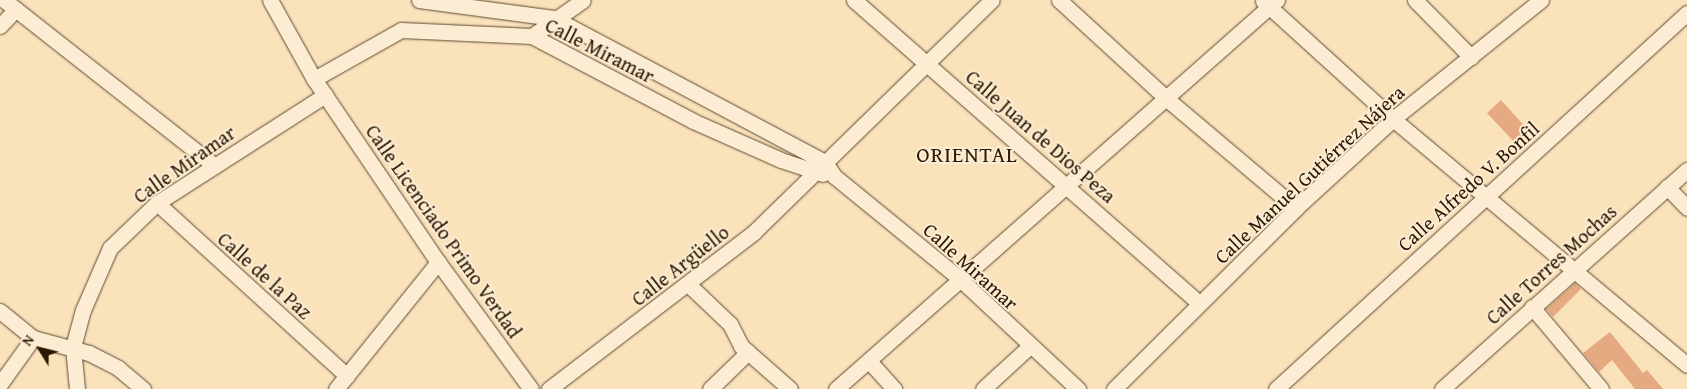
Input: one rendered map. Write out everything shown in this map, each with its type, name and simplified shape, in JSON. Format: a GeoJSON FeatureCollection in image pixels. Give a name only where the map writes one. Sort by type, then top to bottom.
{"type":"FeatureCollection","features":[{"type":"Feature","properties":{"kind":"street"},"geometry":{"type":"LineString","coordinates":[[4,0],[214,165]]}},
{"type":"Feature","properties":{"kind":"street","name":"Calle Licenciado Primo Verdad"},"geometry":{"type":"LineString","coordinates":[[270,0],[314,79],[438,262],[531,389]]}},
{"type":"Feature","properties":{"kind":"street"},"geometry":{"type":"LineString","coordinates":[[419,0],[554,18]]}},
{"type":"Feature","properties":{"kind":"street"},"geometry":{"type":"LineString","coordinates":[[532,36],[554,18],[582,0]]}},
{"type":"Feature","properties":{"kind":"street","name":"Calle Juan de Dios Peza"},"geometry":{"type":"LineString","coordinates":[[854,0],[1069,186],[1199,303]]}},
{"type":"Feature","properties":{"kind":"street","name":"Calle Argüello"},"geometry":{"type":"LineString","coordinates":[[549,389],[689,285],[754,232],[926,61],[992,0]]}},
{"type":"Feature","properties":{"kind":"street"},"geometry":{"type":"LineString","coordinates":[[1059,0],[1167,100],[1296,208]]}},
{"type":"Feature","properties":{"kind":"street"},"geometry":{"type":"LineString","coordinates":[[1416,0],[1471,57]]}},
{"type":"Feature","properties":{"kind":"street","name":"Calle Manuel Gutiérrez Nájera"},"geometry":{"type":"LineString","coordinates":[[1114,389],[1296,208],[1393,119],[1541,0]]}},
{"type":"Feature","properties":{"kind":"street"},"geometry":{"type":"LineString","coordinates":[[836,389],[959,278],[1069,186],[1167,100],[1270,2],[1393,119],[1575,269],[1687,365]]}},
{"type":"Feature","properties":{"kind":"street"},"geometry":{"type":"LineString","coordinates":[[0,26],[16,10]]}},
{"type":"Feature","properties":{"kind":"street","name":"Calle Alfredo V. Bonfil"},"geometry":{"type":"LineString","coordinates":[[1276,389],[1687,13]]}},
{"type":"Feature","properties":{"kind":"street","name":"Calle Miramar"},"geometry":{"type":"LineString","coordinates":[[554,18],[834,176],[959,278],[1078,389]]}},
{"type":"Feature","properties":{"kind":"street","name":"Calle Miramar"},"geometry":{"type":"LineString","coordinates":[[314,79],[401,30],[532,36],[693,121],[820,167]]}},
{"type":"Feature","properties":{"kind":"street","name":"Calle Miramar"},"geometry":{"type":"LineString","coordinates":[[73,347],[83,310],[110,248],[157,203],[325,95]]}},
{"type":"Feature","properties":{"kind":"street","name":"Calle Torres Mochas"},"geometry":{"type":"LineString","coordinates":[[1442,389],[1687,170]]}},
{"type":"Feature","properties":{"kind":"street"},"geometry":{"type":"LineString","coordinates":[[1667,187],[1687,208]]}},
{"type":"Feature","properties":{"kind":"street","name":"Calle de la Paz"},"geometry":{"type":"LineString","coordinates":[[157,203],[347,376]]}},
{"type":"Feature","properties":{"kind":"street"},"geometry":{"type":"LineString","coordinates":[[336,389],[438,262]]}},
{"type":"Feature","properties":{"kind":"street"},"geometry":{"type":"LineString","coordinates":[[689,285],[730,324],[748,352],[790,389]]}},
{"type":"Feature","properties":{"kind":"street"},"geometry":{"type":"LineString","coordinates":[[1532,307],[1602,389]]}},
{"type":"Feature","properties":{"kind":"street"},"geometry":{"type":"LineString","coordinates":[[0,312],[33,338],[73,347],[118,368],[143,389]]}},
{"type":"Feature","properties":{"kind":"street"},"geometry":{"type":"LineString","coordinates":[[0,384],[33,338]]}},
{"type":"Feature","properties":{"kind":"street"},"geometry":{"type":"LineString","coordinates":[[983,389],[1030,346]]}},
{"type":"Feature","properties":{"kind":"street"},"geometry":{"type":"LineString","coordinates":[[73,347],[77,389]]}},
{"type":"Feature","properties":{"kind":"street"},"geometry":{"type":"LineString","coordinates":[[710,389],[748,352]]}},
{"type":"Feature","properties":{"kind":"street"},"geometry":{"type":"LineString","coordinates":[[869,361],[894,389]]}},
{"type":"Feature","properties":{"kind":"building"},"geometry":{"type":"Polygon","coordinates":[[[1501,100],[1529,131],[1515,143],[1487,113],[1501,100]]]}},
{"type":"Feature","properties":{"kind":"building"},"geometry":{"type":"Polygon","coordinates":[[[1575,283],[1581,289],[1553,317],[1546,309],[1575,283]]]}},
{"type":"Feature","properties":{"kind":"building"},"geometry":{"type":"Polygon","coordinates":[[[1610,332],[1643,373],[1647,370],[1663,389],[1635,389],[1612,360],[1599,372],[1583,353],[1610,332]]]}},
{"type":"Feature","properties":{"kind":"district","name":"ORIENTAL"},"geometry":{"type":"Point","coordinates":[967,155]}}]}
